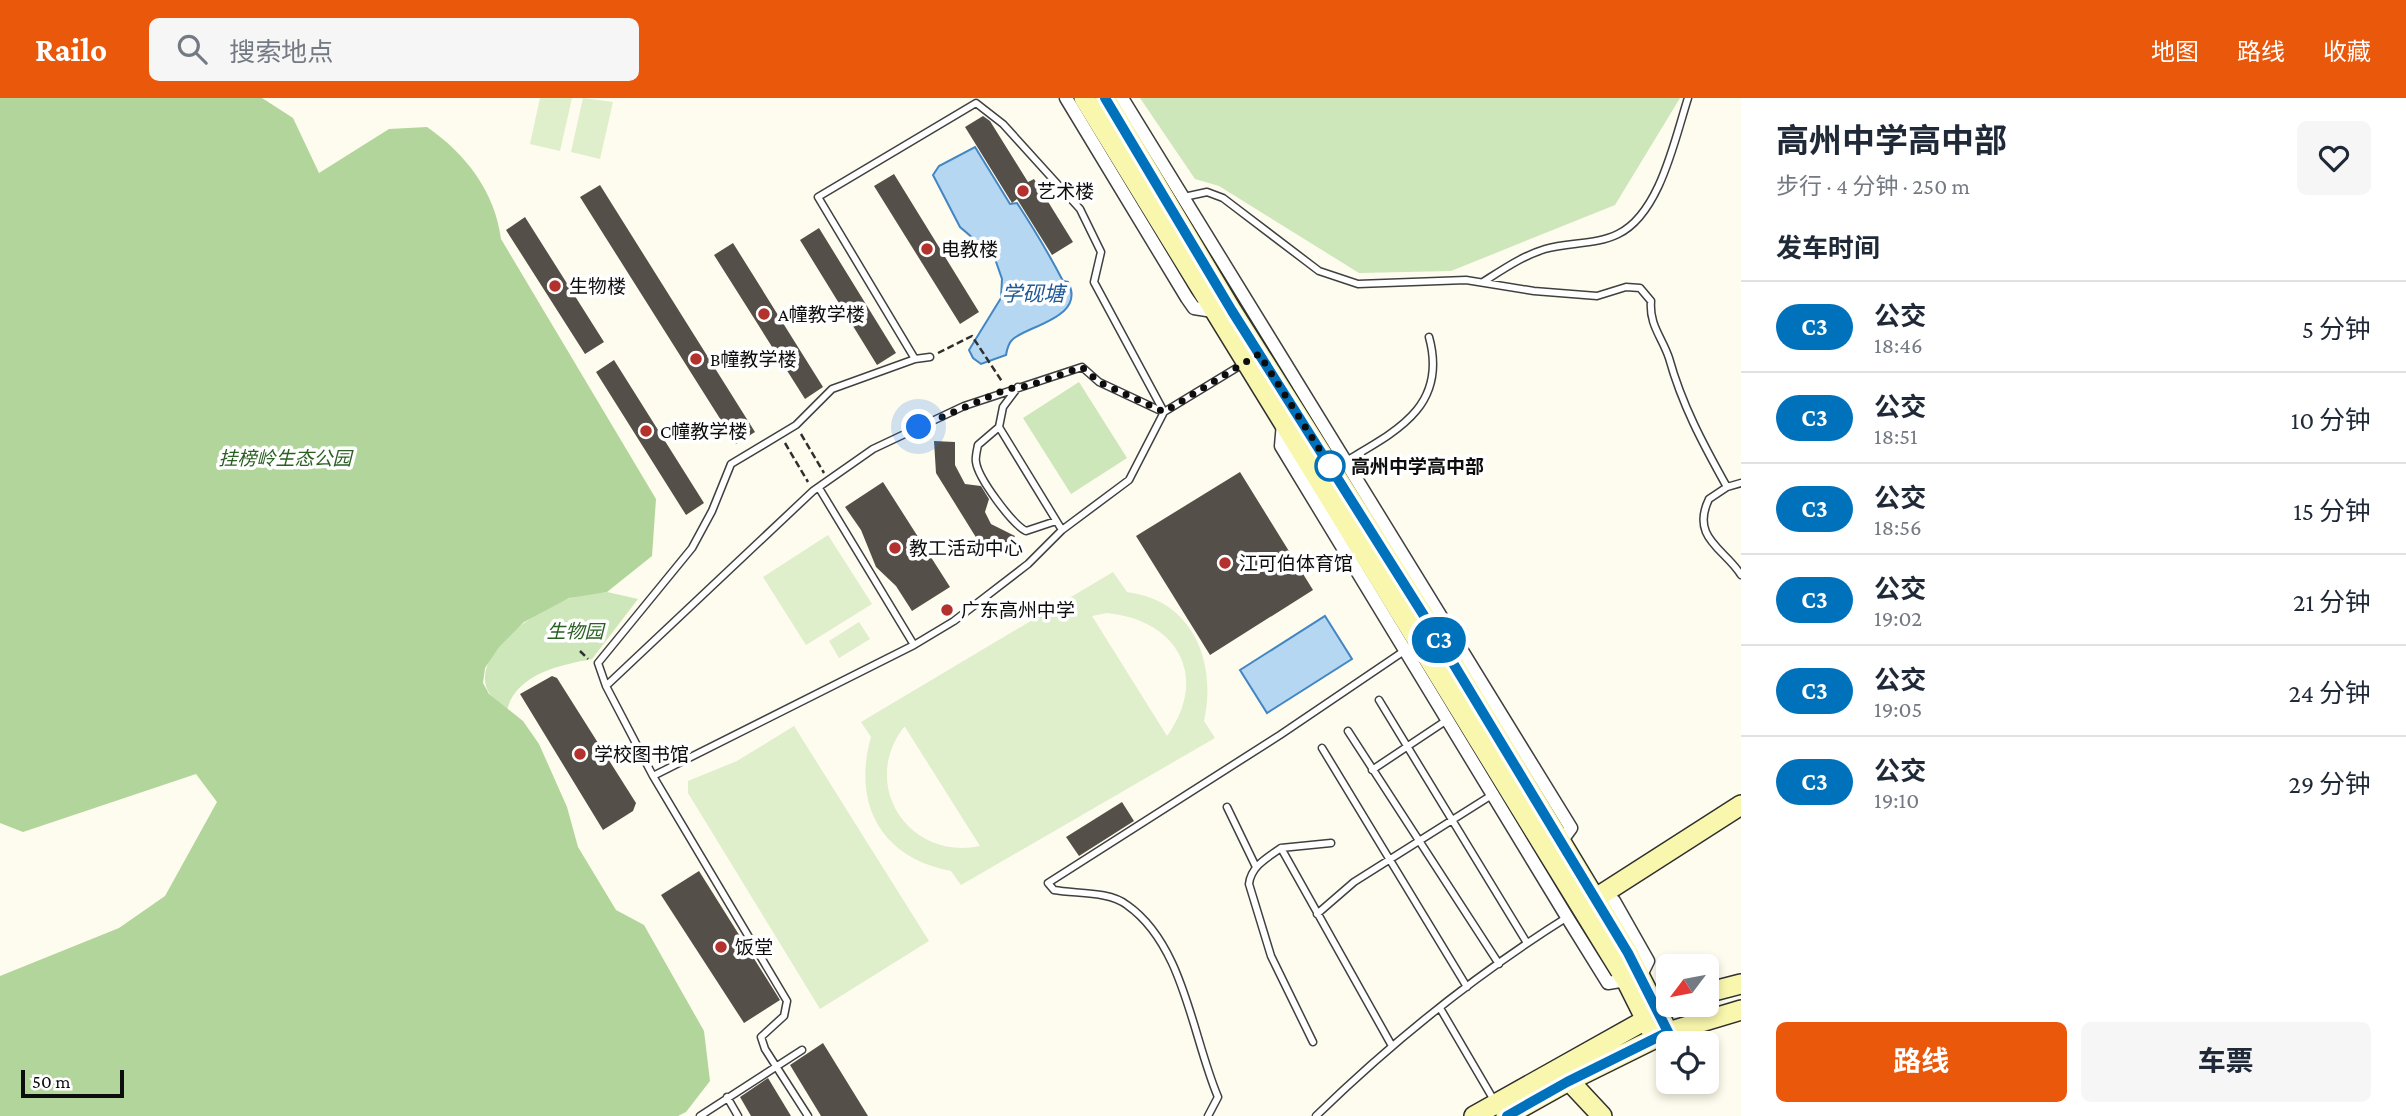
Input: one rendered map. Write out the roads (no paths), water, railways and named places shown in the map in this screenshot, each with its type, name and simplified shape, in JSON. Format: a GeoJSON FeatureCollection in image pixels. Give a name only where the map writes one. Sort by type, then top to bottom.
{"type":"FeatureCollection","features":[{"type":"Feature","properties":{"kind":"street"},"geometry":{"type":"LineString","coordinates":[[1066,98],[1187,298],[1194,308],[1213,311]]}},
{"type":"Feature","properties":{"kind":"street"},"geometry":{"type":"LineString","coordinates":[[1084,98],[1139,157],[1184,197],[1339,465],[1425,630],[1454,715],[1499,791],[1581,908],[1656,1007]]}},
{"type":"Feature","properties":{"kind":"street"},"geometry":{"type":"LineString","coordinates":[[1105,98],[1252,358],[1283,423],[1347,508],[1425,630]]}},
{"type":"Feature","properties":{"kind":"street"},"geometry":{"type":"LineString","coordinates":[[1122,98],[1139,157],[1213,311],[1339,465],[1347,508]]}},
{"type":"Feature","properties":{"kind":"street"},"geometry":{"type":"LineString","coordinates":[[1283,423],[1282,446],[1509,742],[1545,801],[1608,983],[1633,979]]}},
{"type":"Feature","properties":{"kind":"street"},"geometry":{"type":"LineString","coordinates":[[1581,908],[1741,806]]}},
{"type":"Feature","properties":{"kind":"street"},"geometry":{"type":"LineString","coordinates":[[1719,990],[1741,985]]}},
{"type":"Feature","properties":{"kind":"street"},"geometry":{"type":"LineString","coordinates":[[1674,1031],[1741,1010]]}},
{"type":"Feature","properties":{"kind":"street"},"geometry":{"type":"LineString","coordinates":[[1474,1116],[1501,1112],[1656,1013]]}},
{"type":"Feature","properties":{"kind":"street"},"geometry":{"type":"LineString","coordinates":[[1562,1075],[1656,1037]]}},
{"type":"Feature","properties":{"kind":"street"},"geometry":{"type":"LineString","coordinates":[[1562,1075],[1602,1116]]}},
{"type":"Feature","properties":{"kind":"lane"},"geometry":{"type":"LineString","coordinates":[[1483,282],[1545,249],[1607,238],[1629,228],[1649,202],[1664,171],[1680,131],[1688,98]]}},
{"type":"Feature","properties":{"kind":"lane"},"geometry":{"type":"LineString","coordinates":[[915,359],[818,197],[976,103],[1003,124],[1080,209],[1101,252],[1094,282],[1164,412]]}},
{"type":"Feature","properties":{"kind":"lane"},"geometry":{"type":"LineString","coordinates":[[1184,197],[1208,192],[1223,198],[1302,260],[1337,278],[1358,284],[1483,282],[1534,291],[1597,296],[1636,286],[1647,294],[1650,320],[1669,358],[1685,410],[1727,486]]}},
{"type":"Feature","properties":{"kind":"lane"},"geometry":{"type":"LineString","coordinates":[[1339,465],[1417,413],[1427,397],[1434,363],[1429,337]]}},
{"type":"Feature","properties":{"kind":"lane"},"geometry":{"type":"LineString","coordinates":[[808,1116],[761,1037],[784,1016],[787,1001],[653,776],[606,686],[598,663],[692,548],[712,511],[731,464],[796,425],[832,389],[915,359],[930,357]]}},
{"type":"Feature","properties":{"kind":"lane"},"geometry":{"type":"LineString","coordinates":[[653,776],[914,645],[954,621],[1028,564],[1062,530],[1129,480],[1164,412],[1252,358]]}},
{"type":"Feature","properties":{"kind":"lane"},"geometry":{"type":"LineString","coordinates":[[606,686],[816,490],[873,449],[1007,389],[1082,367],[1099,382],[1164,412]]}},
{"type":"Feature","properties":{"kind":"lane"},"geometry":{"type":"LineString","coordinates":[[1018,387],[1003,407],[999,426],[978,445],[975,464],[1015,526],[1026,531],[1056,521]]}},
{"type":"Feature","properties":{"kind":"lane"},"geometry":{"type":"LineString","coordinates":[[999,426],[1062,530]]}},
{"type":"Feature","properties":{"kind":"lane"},"geometry":{"type":"LineString","coordinates":[[1741,483],[1727,486],[1709,499],[1705,507],[1706,527],[1715,549],[1741,575]]}},
{"type":"Feature","properties":{"kind":"lane"},"geometry":{"type":"LineString","coordinates":[[816,490],[914,645]]}},
{"type":"Feature","properties":{"kind":"lane"},"geometry":{"type":"LineString","coordinates":[[1208,1116],[1218,1097],[1202,1059],[1169,954],[1126,904],[1106,897],[1054,890],[1048,883],[1280,735],[1425,630]]}},
{"type":"Feature","properties":{"kind":"lane"},"geometry":{"type":"LineString","coordinates":[[1379,700],[1528,943]]}},
{"type":"Feature","properties":{"kind":"lane"},"geometry":{"type":"LineString","coordinates":[[1372,770],[1454,715]]}},
{"type":"Feature","properties":{"kind":"lane"},"geometry":{"type":"LineString","coordinates":[[1348,731],[1499,964]]}},
{"type":"Feature","properties":{"kind":"lane"},"geometry":{"type":"LineString","coordinates":[[1322,748],[1467,987]]}},
{"type":"Feature","properties":{"kind":"lane"},"geometry":{"type":"LineString","coordinates":[[1317,914],[1353,882],[1499,791]]}},
{"type":"Feature","properties":{"kind":"lane"},"geometry":{"type":"LineString","coordinates":[[1227,807],[1256,867]]}},
{"type":"Feature","properties":{"kind":"lane"},"geometry":{"type":"LineString","coordinates":[[1313,1042],[1270,956],[1250,884],[1250,875],[1281,848],[1331,843]]}},
{"type":"Feature","properties":{"kind":"lane"},"geometry":{"type":"LineString","coordinates":[[1281,848],[1392,1046]]}},
{"type":"Feature","properties":{"kind":"lane"},"geometry":{"type":"LineString","coordinates":[[1316,1116],[1392,1046],[1440,1008],[1528,943],[1581,908]]}},
{"type":"Feature","properties":{"kind":"lane"},"geometry":{"type":"LineString","coordinates":[[1440,1008],[1501,1112]]}},
{"type":"Feature","properties":{"kind":"lane"},"geometry":{"type":"LineString","coordinates":[[701,1116],[802,1050]]}},
{"type":"Feature","properties":{"kind":"lane"},"geometry":{"type":"LineString","coordinates":[[727,1097],[738,1116]]}},
{"type":"Feature","properties":{"kind":"water","name":"学砚塘"},"geometry":{"type":"Polygon","coordinates":[[[975,147],[1010,204],[1017,203],[1063,281],[1068,282],[1072,294],[1069,304],[1062,312],[1012,340],[1006,355],[981,364],[973,358],[969,350],[1001,298],[1002,279],[994,256],[960,227],[933,175],[939,166],[975,147]]]}},
{"type":"Feature","properties":{"kind":"water"},"geometry":{"type":"Polygon","coordinates":[[[1325,616],[1352,659],[1267,713],[1240,670],[1325,616]]]}},
{"type":"Feature","properties":{"kind":"place","name":"艺术楼"},"geometry":{"type":"Point","coordinates":[1023,191]}},
{"type":"Feature","properties":{"kind":"place","name":"电教楼"},"geometry":{"type":"Point","coordinates":[927,249]}},
{"type":"Feature","properties":{"kind":"place","name":"生物楼"},"geometry":{"type":"Point","coordinates":[555,286]}},
{"type":"Feature","properties":{"kind":"place","name":"A幢教学楼"},"geometry":{"type":"Point","coordinates":[764,314]}},
{"type":"Feature","properties":{"kind":"place","name":"B幢教学楼"},"geometry":{"type":"Point","coordinates":[696,359]}},
{"type":"Feature","properties":{"kind":"place","name":"C幢教学楼"},"geometry":{"type":"Point","coordinates":[646,431]}},
{"type":"Feature","properties":{"kind":"place","name":"高州中学高中部"},"geometry":{"type":"Point","coordinates":[1330,466]}},
{"type":"Feature","properties":{"kind":"place","name":"教工活动中心"},"geometry":{"type":"Point","coordinates":[895,548]}},
{"type":"Feature","properties":{"kind":"place","name":"江可伯体育馆"},"geometry":{"type":"Point","coordinates":[1225,563]}},
{"type":"Feature","properties":{"kind":"place","name":"广东高州中学"},"geometry":{"type":"Point","coordinates":[947,610]}},
{"type":"Feature","properties":{"kind":"place","name":"学校图书馆"},"geometry":{"type":"Point","coordinates":[580,754]}},
{"type":"Feature","properties":{"kind":"place","name":"饭堂"},"geometry":{"type":"Point","coordinates":[721,947]}},
{"type":"Feature","properties":{"kind":"park label","name":"挂榜岭生态公园"},"geometry":{"type":"Point","coordinates":[285,458]}},
{"type":"Feature","properties":{"kind":"park label","name":"生物园"},"geometry":{"type":"Point","coordinates":[575,631]}}]}
